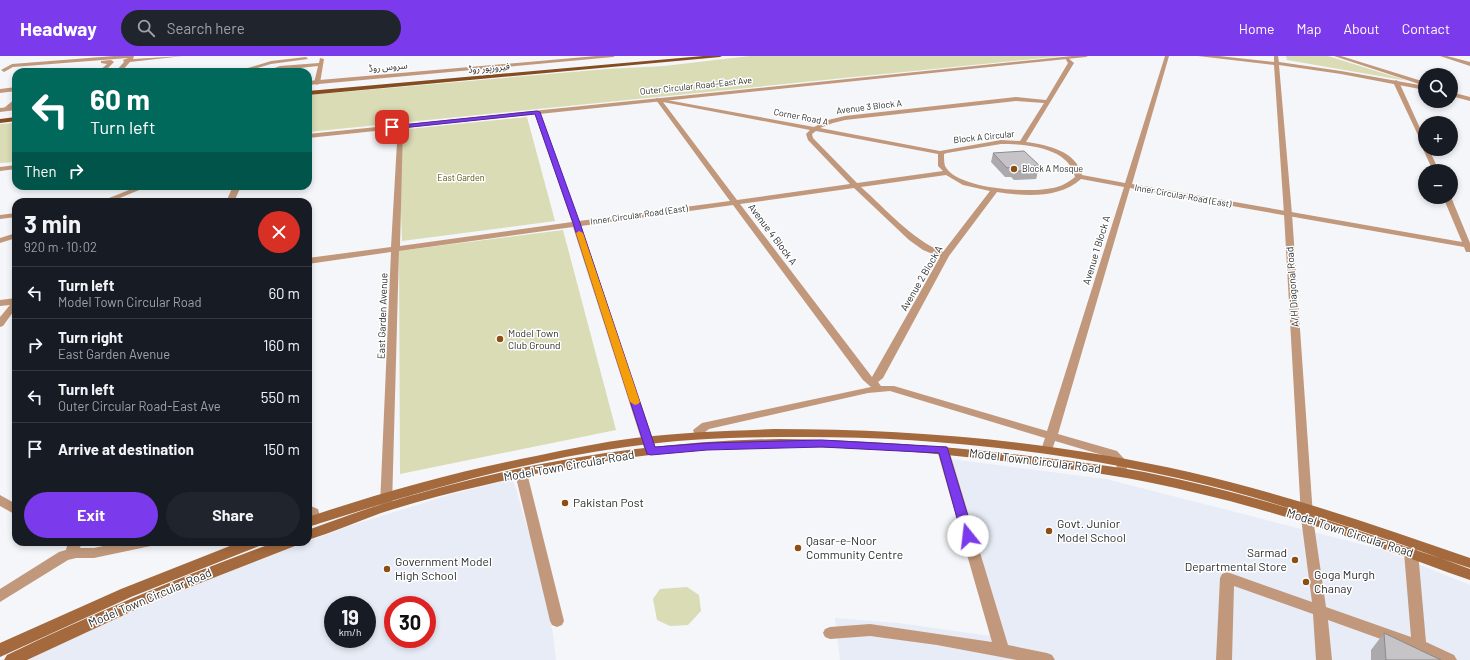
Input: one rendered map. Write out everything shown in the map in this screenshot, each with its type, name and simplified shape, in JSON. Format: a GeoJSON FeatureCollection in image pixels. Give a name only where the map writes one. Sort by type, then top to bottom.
{"type":"FeatureCollection","features":[{"type":"Feature","properties":{"kind":"main road","name":"فیروزپور روڈ"},"geometry":{"type":"LineString","coordinates":[[312,87],[651,56]]}},
{"type":"Feature","properties":{"kind":"main road","name":"فیروزپور روڈ"},"geometry":{"type":"LineString","coordinates":[[312,93],[720,56]]}},
{"type":"Feature","properties":{"kind":"main road"},"geometry":{"type":"LineString","coordinates":[[0,114],[12,113]]}},
{"type":"Feature","properties":{"kind":"main road"},"geometry":{"type":"LineString","coordinates":[[0,121],[12,120]]}},
{"type":"Feature","properties":{"kind":"main road","name":"Model Town Circular Road"},"geometry":{"type":"LineString","coordinates":[[312,517],[700,436],[800,433],[877,434],[951,438],[1047,450],[1122,468],[1191,487],[1306,513],[1470,563]]}},
{"type":"Feature","properties":{"kind":"main road","name":"Model Town Circular Road"},"geometry":{"type":"LineString","coordinates":[[312,533],[387,501],[503,466],[649,446],[822,443],[943,450],[1122,468]]}},
{"type":"Feature","properties":{"kind":"main road","name":"Model Town Circular Road"},"geometry":{"type":"LineString","coordinates":[[1306,513],[1470,575]]}},
{"type":"Feature","properties":{"kind":"main road","name":"Model Town Circular Road"},"geometry":{"type":"LineString","coordinates":[[0,650],[180,570],[243,546]]}},
{"type":"Feature","properties":{"kind":"main road","name":"Model Town Circular Road"},"geometry":{"type":"LineString","coordinates":[[12,660],[51,641],[172,588],[280,546]]}},
{"type":"Feature","properties":{"kind":"street"},"geometry":{"type":"LineString","coordinates":[[2,70],[12,66],[181,56]]}},
{"type":"Feature","properties":{"kind":"street","name":"سروس روڈ"},"geometry":{"type":"LineString","coordinates":[[312,83],[613,56]]}},
{"type":"Feature","properties":{"kind":"street","name":"Outer Circular Road-East Ave"},"geometry":{"type":"LineString","coordinates":[[312,136],[1086,56]]}},
{"type":"Feature","properties":{"kind":"street","name":"Avenue 1 Block A"},"geometry":{"type":"LineString","coordinates":[[1047,450],[1167,56]]}},
{"type":"Feature","properties":{"kind":"street"},"geometry":{"type":"LineString","coordinates":[[1200,56],[1276,59],[1418,87]]}},
{"type":"Feature","properties":{"kind":"street"},"geometry":{"type":"LineString","coordinates":[[1336,56],[1418,82]]}},
{"type":"Feature","properties":{"kind":"street"},"geometry":{"type":"LineString","coordinates":[[1442,56],[1470,64]]}},
{"type":"Feature","properties":{"kind":"street"},"geometry":{"type":"LineString","coordinates":[[29,68],[111,62],[131,58]]}},
{"type":"Feature","properties":{"kind":"street"},"geometry":{"type":"LineString","coordinates":[[122,68],[131,58]]}},
{"type":"Feature","properties":{"kind":"street"},"geometry":{"type":"LineString","coordinates":[[253,68],[271,63],[306,58]]}},
{"type":"Feature","properties":{"kind":"street"},"geometry":{"type":"LineString","coordinates":[[1023,142],[1071,63],[1067,58]]}},
{"type":"Feature","properties":{"kind":"street","name":"A/H Diagonal Road"},"geometry":{"type":"LineString","coordinates":[[1276,59],[1288,214],[1306,513],[1320,612],[1324,660]]}},
{"type":"Feature","properties":{"kind":"street"},"geometry":{"type":"LineString","coordinates":[[280,68],[321,61],[317,83]]}},
{"type":"Feature","properties":{"kind":"street"},"geometry":{"type":"LineString","coordinates":[[105,68],[111,62]]}},
{"type":"Feature","properties":{"kind":"street"},"geometry":{"type":"LineString","coordinates":[[2,70],[12,69]]}},
{"type":"Feature","properties":{"kind":"street"},"geometry":{"type":"LineString","coordinates":[[1396,82],[1418,131]]}},
{"type":"Feature","properties":{"kind":"street"},"geometry":{"type":"LineString","coordinates":[[0,91],[12,90]]}},
{"type":"Feature","properties":{"kind":"street"},"geometry":{"type":"LineString","coordinates":[[1458,96],[1470,99]]}},
{"type":"Feature","properties":{"kind":"street","name":"Corner Road A"},"geometry":{"type":"LineString","coordinates":[[658,99],[941,153]]}},
{"type":"Feature","properties":{"kind":"street","name":"Avenue 4 Block A"},"geometry":{"type":"LineString","coordinates":[[658,99],[867,378],[874,385]]}},
{"type":"Feature","properties":{"kind":"street","name":"Avenue 3 Block A"},"geometry":{"type":"LineString","coordinates":[[814,129],[834,120],[853,117],[1016,99],[1046,102]]}},
{"type":"Feature","properties":{"kind":"street"},"geometry":{"type":"LineString","coordinates":[[3,110],[12,103]]}},
{"type":"Feature","properties":{"kind":"street"},"geometry":{"type":"LineString","coordinates":[[537,112],[576,223],[649,446]]}},
{"type":"Feature","properties":{"kind":"street","name":"East Garden Avenue"},"geometry":{"type":"LineString","coordinates":[[387,501],[400,126]]}},
{"type":"Feature","properties":{"kind":"street"},"geometry":{"type":"LineString","coordinates":[[814,129],[809,134],[810,139],[855,185],[912,238],[926,248],[945,256]]}},
{"type":"Feature","properties":{"kind":"street","name":"Block A Circular"},"geometry":{"type":"LineString","coordinates":[[941,153],[952,149],[965,147],[1007,142],[1023,142],[1044,147],[1067,158],[1078,168],[1078,177]]}},
{"type":"Feature","properties":{"kind":"street"},"geometry":{"type":"LineString","coordinates":[[941,153],[941,167],[946,173],[971,185],[995,190],[1017,193],[1046,192],[1069,185],[1078,177]]}},
{"type":"Feature","properties":{"kind":"street"},"geometry":{"type":"LineString","coordinates":[[0,169],[12,168]]}},
{"type":"Feature","properties":{"kind":"street","name":"Inner Circular Road (East)"},"geometry":{"type":"LineString","coordinates":[[312,260],[946,173]]}},
{"type":"Feature","properties":{"kind":"street","name":"Inner Circular Road (East)"},"geometry":{"type":"LineString","coordinates":[[1078,177],[1469,248]]}},
{"type":"Feature","properties":{"kind":"street"},"geometry":{"type":"LineString","coordinates":[[114,198],[134,190]]}},
{"type":"Feature","properties":{"kind":"street","name":"Avenue 2 Block A"},"geometry":{"type":"LineString","coordinates":[[874,385],[945,256],[995,190]]}},
{"type":"Feature","properties":{"kind":"street"},"geometry":{"type":"LineString","coordinates":[[1450,204],[1469,248]]}},
{"type":"Feature","properties":{"kind":"street"},"geometry":{"type":"LineString","coordinates":[[0,217],[12,216]]}},
{"type":"Feature","properties":{"kind":"street"},"geometry":{"type":"LineString","coordinates":[[0,241],[12,236]]}},
{"type":"Feature","properties":{"kind":"street"},"geometry":{"type":"LineString","coordinates":[[0,303],[12,302]]}},
{"type":"Feature","properties":{"kind":"street"},"geometry":{"type":"LineString","coordinates":[[0,324],[12,307]]}},
{"type":"Feature","properties":{"kind":"street"},"geometry":{"type":"LineString","coordinates":[[700,436],[699,430],[706,426],[874,385],[896,388],[1112,454],[1122,468]]}},
{"type":"Feature","properties":{"kind":"street"},"geometry":{"type":"LineString","coordinates":[[943,450],[1002,650]]}},
{"type":"Feature","properties":{"kind":"street"},"geometry":{"type":"LineString","coordinates":[[521,473],[557,621]]}},
{"type":"Feature","properties":{"kind":"street"},"geometry":{"type":"LineString","coordinates":[[0,500],[12,508]]}},
{"type":"Feature","properties":{"kind":"street"},"geometry":{"type":"LineString","coordinates":[[0,596],[73,548],[94,553],[127,546]]}},
{"type":"Feature","properties":{"kind":"street"},"geometry":{"type":"LineString","coordinates":[[1410,552],[1419,646]]}},
{"type":"Feature","properties":{"kind":"street"},"geometry":{"type":"LineString","coordinates":[[1224,660],[1227,578],[1419,646],[1449,660]]}},
{"type":"Feature","properties":{"kind":"street"},"geometry":{"type":"LineString","coordinates":[[830,633],[870,630],[1002,650],[1047,660]]}},
{"type":"Feature","properties":{"kind":"shaded area"},"geometry":{"type":"Polygon","coordinates":[[[951,459],[1106,479],[1380,549],[1470,585],[1470,660],[840,660],[835,618],[898,623],[991,636],[951,459]]]}},
{"type":"Feature","properties":{"kind":"shaded area","name":"Government Model High School"},"geometry":{"type":"Polygon","coordinates":[[[513,479],[538,564],[553,634],[556,660],[27,660],[107,621],[223,574],[296,546],[312,546],[312,540],[346,527],[452,494],[513,479]]]}},
{"type":"Feature","properties":{"kind":"green space"},"geometry":{"type":"Polygon","coordinates":[[[750,56],[1064,56],[312,132],[312,95],[607,69],[664,66],[750,56]]]}},
{"type":"Feature","properties":{"kind":"green space"},"geometry":{"type":"Polygon","coordinates":[[[1286,56],[1328,56],[1408,81],[1287,60],[1286,56]]]}},
{"type":"Feature","properties":{"kind":"green space","name":"East Garden"},"geometry":{"type":"Polygon","coordinates":[[[527,117],[555,221],[402,241],[398,130],[527,117]]]}},
{"type":"Feature","properties":{"kind":"green space"},"geometry":{"type":"Polygon","coordinates":[[[12,123],[12,162],[0,163],[0,124],[12,123]]]}},
{"type":"Feature","properties":{"kind":"green space"},"geometry":{"type":"Polygon","coordinates":[[[563,230],[616,430],[400,474],[399,251],[563,230]]]}},
{"type":"Feature","properties":{"kind":"green space"},"geometry":{"type":"Polygon","coordinates":[[[687,587],[699,595],[701,611],[688,625],[670,626],[657,620],[653,599],[660,589],[687,587]]]}},
{"type":"Feature","properties":{"kind":"building"},"geometry":{"type":"Polygon","coordinates":[[[1024,151],[1040,166],[1034,166],[1038,170],[1016,171],[1013,167],[1007,168],[993,153],[1024,151]]]}},
{"type":"Feature","properties":{"kind":"building"},"geometry":{"type":"Polygon","coordinates":[[[1384,633],[1441,660],[1386,660],[1384,633]]]}},
{"type":"Feature","properties":{"kind":"slow traffic"},"geometry":{"type":"LineString","coordinates":[[579,233],[635,402]]}},
{"type":"Feature","properties":{"kind":"place","name":"Block A Mosque"},"geometry":{"type":"Point","coordinates":[1014,169]}},
{"type":"Feature","properties":{"kind":"place","name":"Model Town Club Ground"},"geometry":{"type":"Point","coordinates":[500,339]}},
{"type":"Feature","properties":{"kind":"place","name":"Pakistan Post"},"geometry":{"type":"Point","coordinates":[565,503]}},
{"type":"Feature","properties":{"kind":"place","name":"Govt. Junior Model School"},"geometry":{"type":"Point","coordinates":[1049,531]}},
{"type":"Feature","properties":{"kind":"place","name":"Qasar-e-Noor Community Centre"},"geometry":{"type":"Point","coordinates":[798,548]}},
{"type":"Feature","properties":{"kind":"place","name":"Sarmad Departmental Store"},"geometry":{"type":"Point","coordinates":[1295,560]}},
{"type":"Feature","properties":{"kind":"place","name":"Government Model High School"},"geometry":{"type":"Point","coordinates":[387,569]}},
{"type":"Feature","properties":{"kind":"place","name":"Goga Murgh Chanay"},"geometry":{"type":"Point","coordinates":[1306,582]}},
{"type":"Feature","properties":{"kind":"route"},"geometry":{"type":"LineString","coordinates":[[392,127],[537,112],[576,223],[651,451],[707,446],[822,443],[895,446],[943,450],[968,536]]}}]}
